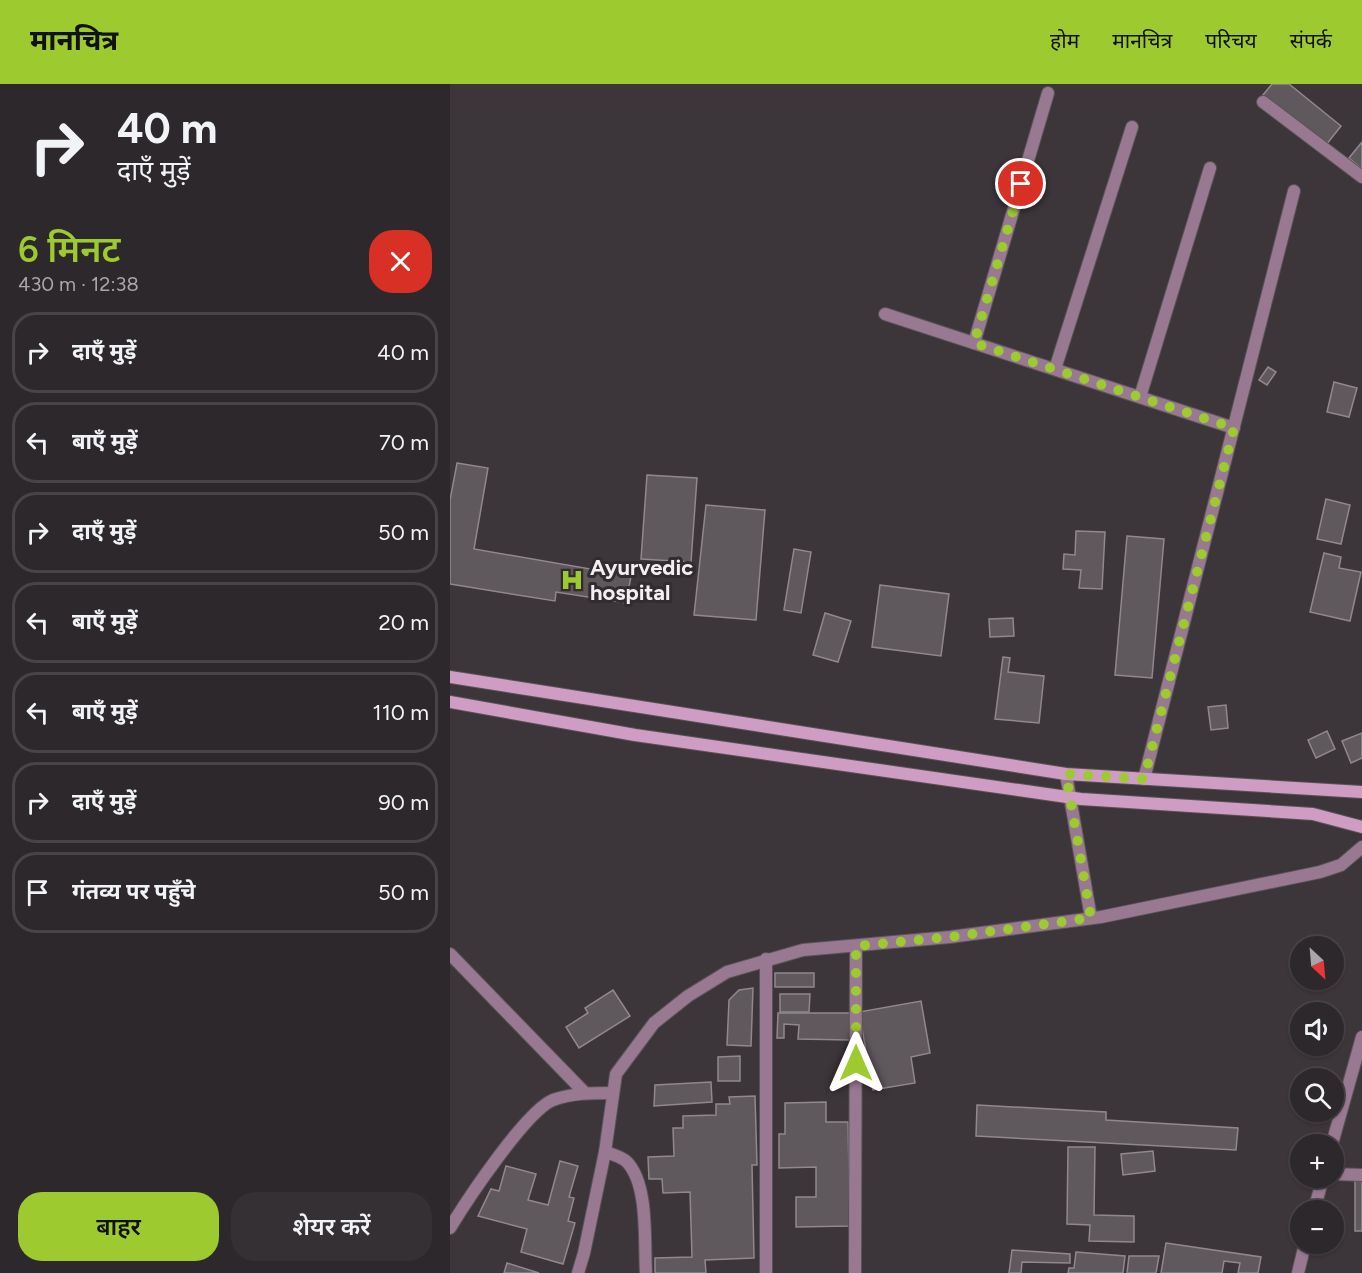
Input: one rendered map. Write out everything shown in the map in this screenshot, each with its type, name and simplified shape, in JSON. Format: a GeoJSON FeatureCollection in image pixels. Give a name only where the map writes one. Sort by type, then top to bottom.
{"type":"FeatureCollection","features":[{"type":"Feature","properties":{"kind":"main road"},"geometry":{"type":"LineString","coordinates":[[450,677],[1066,774],[1362,792]]}},
{"type":"Feature","properties":{"kind":"main road"},"geometry":{"type":"LineString","coordinates":[[450,702],[634,735],[1069,796],[1314,814],[1362,827]]}},
{"type":"Feature","properties":{"kind":"street"},"geometry":{"type":"LineString","coordinates":[[974,343],[1047,93]]}},
{"type":"Feature","properties":{"kind":"street"},"geometry":{"type":"LineString","coordinates":[[1263,102],[1362,177]]}},
{"type":"Feature","properties":{"kind":"street"},"geometry":{"type":"LineString","coordinates":[[1055,369],[1132,127]]}},
{"type":"Feature","properties":{"kind":"street"},"geometry":{"type":"LineString","coordinates":[[1140,397],[1210,168]]}},
{"type":"Feature","properties":{"kind":"street"},"geometry":{"type":"LineString","coordinates":[[1144,779],[1294,191]]}},
{"type":"Feature","properties":{"kind":"street"},"geometry":{"type":"LineString","coordinates":[[885,314],[1234,428]]}},
{"type":"Feature","properties":{"kind":"street"},"geometry":{"type":"LineString","coordinates":[[1066,774],[1091,918]]}},
{"type":"Feature","properties":{"kind":"street"},"geometry":{"type":"LineString","coordinates":[[578,1273],[605,1152],[616,1074],[654,1023],[688,996],[727,972],[803,950],[950,937],[1091,918],[1320,872],[1341,865],[1362,847]]}},
{"type":"Feature","properties":{"kind":"street"},"geometry":{"type":"LineString","coordinates":[[855,1273],[856,946]]}},
{"type":"Feature","properties":{"kind":"street"},"geometry":{"type":"LineString","coordinates":[[450,954],[585,1093]]}},
{"type":"Feature","properties":{"kind":"street"},"geometry":{"type":"LineString","coordinates":[[766,959],[766,1273]]}},
{"type":"Feature","properties":{"kind":"street"},"geometry":{"type":"LineString","coordinates":[[1335,1134],[1362,1037]]}},
{"type":"Feature","properties":{"kind":"street"},"geometry":{"type":"LineString","coordinates":[[450,1228],[531,1116],[552,1101],[585,1093],[612,1093]]}},
{"type":"Feature","properties":{"kind":"street"},"geometry":{"type":"LineString","coordinates":[[605,1152],[626,1160],[636,1176],[641,1194],[646,1273]]}},
{"type":"Feature","properties":{"kind":"street"},"geometry":{"type":"LineString","coordinates":[[1344,1174],[1362,1175]]}},
{"type":"Feature","properties":{"kind":"street"},"geometry":{"type":"LineString","coordinates":[[1298,1273],[1303,1254]]}},
{"type":"Feature","properties":{"kind":"building"},"geometry":{"type":"Polygon","coordinates":[[[1272,84],[1289,84],[1341,126],[1326,145],[1263,95],[1272,84]]]}},
{"type":"Feature","properties":{"kind":"building"},"geometry":{"type":"Polygon","coordinates":[[[1362,142],[1362,169],[1349,158],[1362,142]]]}},
{"type":"Feature","properties":{"kind":"building"},"geometry":{"type":"Polygon","coordinates":[[[1268,367],[1276,372],[1267,385],[1259,380],[1268,367]]]}},
{"type":"Feature","properties":{"kind":"building"},"geometry":{"type":"Polygon","coordinates":[[[1334,382],[1357,388],[1349,417],[1327,412],[1334,382]]]}},
{"type":"Feature","properties":{"kind":"building"},"geometry":{"type":"Polygon","coordinates":[[[457,463],[488,468],[474,549],[631,576],[626,603],[556,592],[555,601],[450,584],[450,500],[457,463]]]}},
{"type":"Feature","properties":{"kind":"building"},"geometry":{"type":"Polygon","coordinates":[[[647,475],[697,478],[691,562],[641,559],[647,475]]]}},
{"type":"Feature","properties":{"kind":"building"},"geometry":{"type":"Polygon","coordinates":[[[1326,499],[1350,505],[1341,544],[1317,539],[1326,499]]]}},
{"type":"Feature","properties":{"kind":"building"},"geometry":{"type":"Polygon","coordinates":[[[706,505],[765,510],[756,620],[694,615],[706,505]]]}},
{"type":"Feature","properties":{"kind":"building"},"geometry":{"type":"Polygon","coordinates":[[[1076,531],[1105,532],[1102,589],[1079,588],[1081,570],[1063,569],[1064,554],[1075,555],[1076,531]]]}},
{"type":"Feature","properties":{"kind":"building"},"geometry":{"type":"Polygon","coordinates":[[[1127,536],[1164,539],[1152,678],[1115,675],[1127,536]]]}},
{"type":"Feature","properties":{"kind":"building"},"geometry":{"type":"Polygon","coordinates":[[[794,549],[811,552],[801,613],[784,610],[794,549]]]}},
{"type":"Feature","properties":{"kind":"building"},"geometry":{"type":"Polygon","coordinates":[[[1324,553],[1341,557],[1339,568],[1361,572],[1350,621],[1310,612],[1324,553]]]}},
{"type":"Feature","properties":{"kind":"building"},"geometry":{"type":"Polygon","coordinates":[[[880,585],[949,594],[941,656],[872,647],[880,585]]]}},
{"type":"Feature","properties":{"kind":"building"},"geometry":{"type":"Polygon","coordinates":[[[825,613],[851,621],[838,662],[813,655],[825,613]]]}},
{"type":"Feature","properties":{"kind":"building"},"geometry":{"type":"Polygon","coordinates":[[[1013,618],[1014,636],[990,637],[989,619],[1013,618]]]}},
{"type":"Feature","properties":{"kind":"building"},"geometry":{"type":"Polygon","coordinates":[[[1003,657],[1010,658],[1008,672],[1044,676],[1039,723],[995,719],[1003,657]]]}},
{"type":"Feature","properties":{"kind":"building"},"geometry":{"type":"Polygon","coordinates":[[[1226,705],[1228,728],[1211,730],[1208,707],[1226,705]]]}},
{"type":"Feature","properties":{"kind":"building"},"geometry":{"type":"Polygon","coordinates":[[[1327,731],[1335,749],[1316,758],[1308,740],[1327,731]]]}},
{"type":"Feature","properties":{"kind":"building"},"geometry":{"type":"Polygon","coordinates":[[[1362,733],[1362,758],[1351,763],[1342,741],[1362,733]]]}},
{"type":"Feature","properties":{"kind":"building"},"geometry":{"type":"Polygon","coordinates":[[[775,973],[814,973],[814,987],[775,987],[775,973]]]}},
{"type":"Feature","properties":{"kind":"building"},"geometry":{"type":"Polygon","coordinates":[[[753,988],[751,1046],[727,1045],[729,1000],[739,990],[753,988]]]}},
{"type":"Feature","properties":{"kind":"building"},"geometry":{"type":"Polygon","coordinates":[[[613,990],[630,1016],[579,1048],[566,1027],[588,1013],[585,1008],[613,990]]]}},
{"type":"Feature","properties":{"kind":"building"},"geometry":{"type":"Polygon","coordinates":[[[780,994],[810,994],[809,1012],[780,1012],[780,994]]]}},
{"type":"Feature","properties":{"kind":"building"},"geometry":{"type":"Polygon","coordinates":[[[921,1001],[930,1053],[911,1057],[915,1083],[873,1090],[859,1012],[921,1001]]]}},
{"type":"Feature","properties":{"kind":"building"},"geometry":{"type":"Polygon","coordinates":[[[778,1013],[850,1013],[850,1040],[798,1039],[799,1025],[784,1024],[784,1038],[777,1038],[778,1013]]]}},
{"type":"Feature","properties":{"kind":"building"},"geometry":{"type":"Polygon","coordinates":[[[740,1056],[740,1081],[718,1081],[718,1057],[740,1056]]]}},
{"type":"Feature","properties":{"kind":"building"},"geometry":{"type":"Polygon","coordinates":[[[711,1082],[712,1102],[654,1106],[655,1085],[711,1082]]]}},
{"type":"Feature","properties":{"kind":"building"},"geometry":{"type":"Polygon","coordinates":[[[755,1096],[757,1165],[752,1165],[754,1258],[705,1260],[706,1273],[655,1273],[655,1258],[692,1257],[690,1192],[663,1193],[662,1179],[649,1179],[648,1157],[674,1156],[673,1128],[683,1128],[683,1116],[716,1115],[716,1104],[730,1104],[729,1097],[755,1096]]]}},
{"type":"Feature","properties":{"kind":"building"},"geometry":{"type":"Polygon","coordinates":[[[826,1102],[826,1122],[848,1122],[850,1226],[796,1227],[796,1197],[816,1197],[816,1167],[779,1168],[779,1134],[785,1134],[785,1103],[826,1102]]]}},
{"type":"Feature","properties":{"kind":"building"},"geometry":{"type":"Polygon","coordinates":[[[977,1105],[1106,1112],[1106,1120],[1238,1128],[1236,1150],[976,1136],[977,1105]]]}},
{"type":"Feature","properties":{"kind":"building"},"geometry":{"type":"Polygon","coordinates":[[[1068,1147],[1095,1147],[1094,1215],[1134,1216],[1134,1242],[1089,1241],[1090,1225],[1067,1224],[1068,1147]]]}},
{"type":"Feature","properties":{"kind":"building"},"geometry":{"type":"Polygon","coordinates":[[[1153,1151],[1155,1171],[1123,1175],[1121,1154],[1153,1151]]]}},
{"type":"Feature","properties":{"kind":"building"},"geometry":{"type":"Polygon","coordinates":[[[560,1161],[578,1166],[569,1197],[574,1198],[568,1221],[575,1223],[563,1264],[521,1252],[527,1229],[478,1216],[491,1189],[499,1191],[506,1166],[536,1174],[528,1200],[548,1205],[560,1161]]]}},
{"type":"Feature","properties":{"kind":"building"},"geometry":{"type":"Polygon","coordinates":[[[1355,1178],[1362,1178],[1362,1231],[1355,1231],[1355,1178]]]}},
{"type":"Feature","properties":{"kind":"building"},"geometry":{"type":"Polygon","coordinates":[[[1166,1243],[1261,1257],[1258,1273],[1238,1273],[1240,1263],[1224,1261],[1222,1273],[1161,1273],[1166,1243]]]}},
{"type":"Feature","properties":{"kind":"building"},"geometry":{"type":"Polygon","coordinates":[[[1012,1250],[1070,1254],[1070,1263],[1022,1262],[1021,1273],[1009,1273],[1012,1250]]]}},
{"type":"Feature","properties":{"kind":"building"},"geometry":{"type":"Polygon","coordinates":[[[1076,1252],[1125,1256],[1123,1273],[1068,1273],[1069,1268],[1074,1268],[1076,1252]]]}},
{"type":"Feature","properties":{"kind":"building"},"geometry":{"type":"Polygon","coordinates":[[[1129,1256],[1159,1256],[1156,1273],[1127,1273],[1129,1256]]]}},
{"type":"Feature","properties":{"kind":"building"},"geometry":{"type":"Polygon","coordinates":[[[507,1263],[539,1273],[504,1273],[507,1263]]]}},
{"type":"Feature","properties":{"kind":"place","name":"Ayurvedic hospital"},"geometry":{"type":"Point","coordinates":[572,580]}},
{"type":"Feature","properties":{"kind":"route"},"geometry":{"type":"LineString","coordinates":[[856,1063],[856,946],[950,937],[1091,918],[1066,774],[1144,779],[1234,428],[974,343],[1021,184]]}}]}
